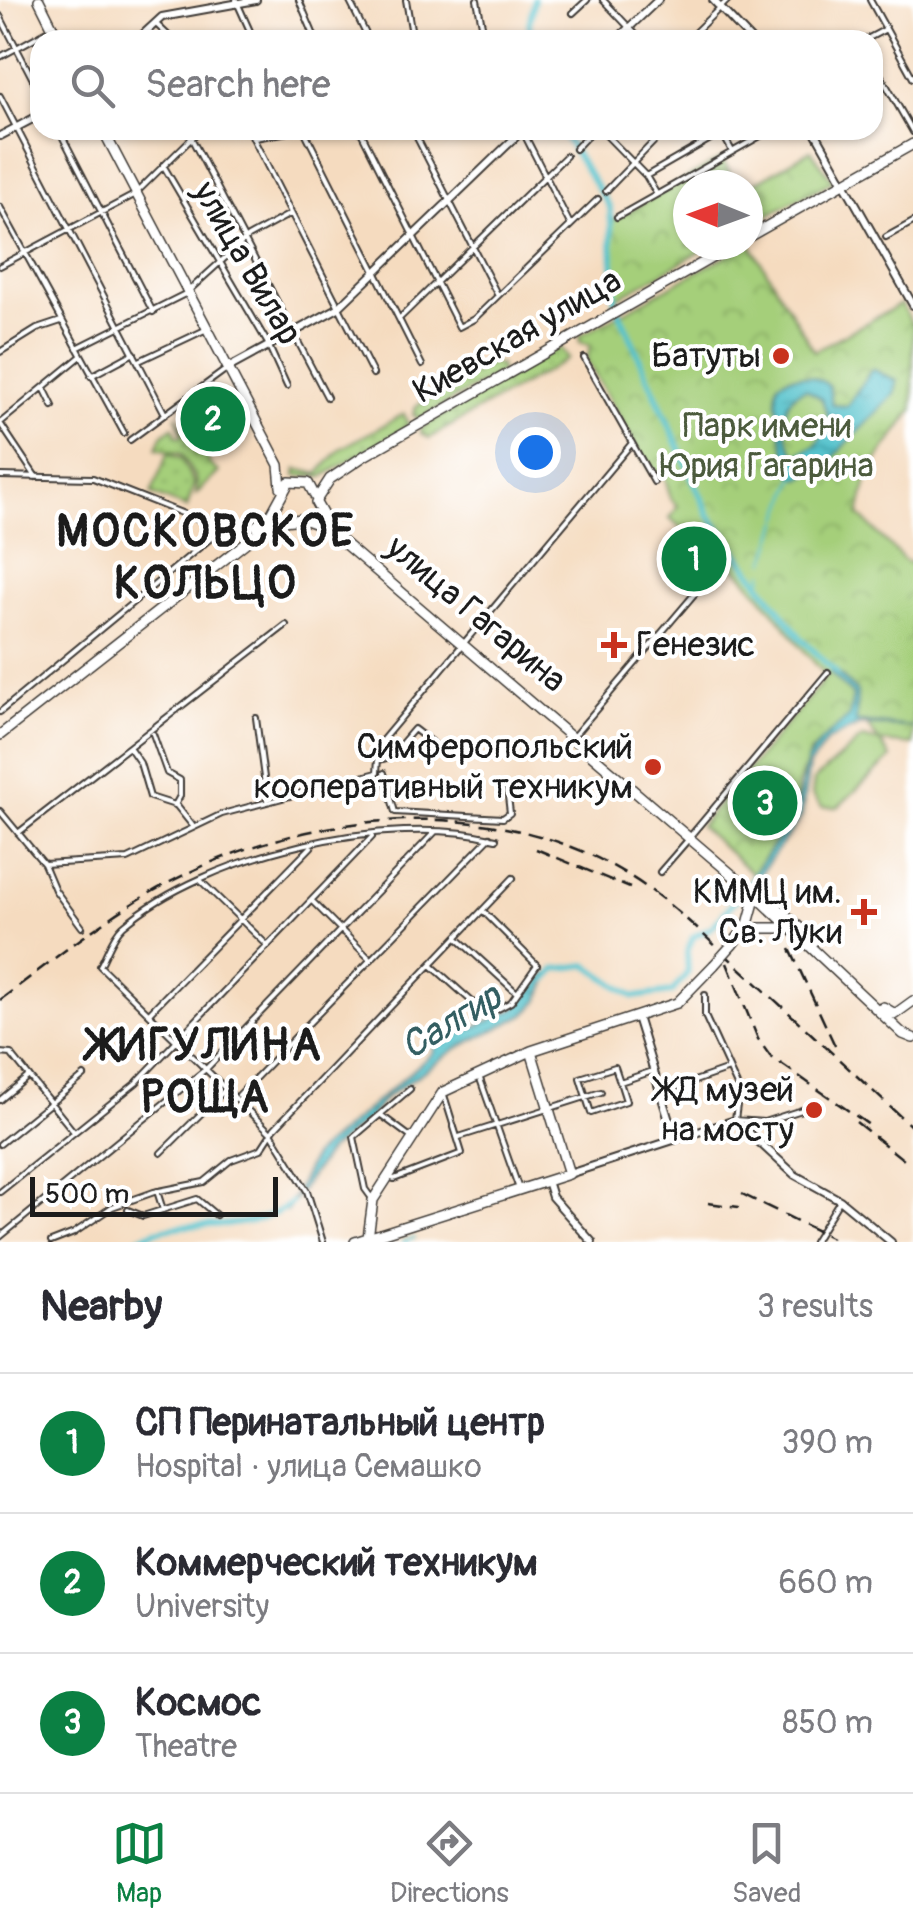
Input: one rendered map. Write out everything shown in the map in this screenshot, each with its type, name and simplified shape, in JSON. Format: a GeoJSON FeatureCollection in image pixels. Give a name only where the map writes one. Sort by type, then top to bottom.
{"type":"FeatureCollection","features":[{"type":"Feature","properties":{"kind":"main road"},"geometry":{"type":"LineString","coordinates":[[38,0],[52,28]]}},
{"type":"Feature","properties":{"kind":"main road"},"geometry":{"type":"LineString","coordinates":[[147,30],[162,17],[256,0]]}},
{"type":"Feature","properties":{"kind":"main road"},"geometry":{"type":"LineString","coordinates":[[629,28],[658,0]]}},
{"type":"Feature","properties":{"kind":"main road"},"geometry":{"type":"LineString","coordinates":[[713,0],[742,30]]}},
{"type":"Feature","properties":{"kind":"main road"},"geometry":{"type":"LineString","coordinates":[[0,136],[30,121]]}},
{"type":"Feature","properties":{"kind":"main road"},"geometry":{"type":"LineString","coordinates":[[109,140],[279,466],[282,511],[299,519]]}},
{"type":"Feature","properties":{"kind":"main road"},"geometry":{"type":"LineString","coordinates":[[228,368],[338,308],[512,140]]}},
{"type":"Feature","properties":{"kind":"main road"},"geometry":{"type":"LineString","coordinates":[[820,140],[913,305]]}},
{"type":"Feature","properties":{"kind":"main road"},"geometry":{"type":"LineString","coordinates":[[763,229],[913,144]]}},
{"type":"Feature","properties":{"kind":"main road","name":"Киевская улица"},"geometry":{"type":"LineString","coordinates":[[302,481],[330,479],[707,260]]}},
{"type":"Feature","properties":{"kind":"main road"},"geometry":{"type":"LineString","coordinates":[[0,731],[272,522],[312,514],[316,501],[302,481],[279,466]]}},
{"type":"Feature","properties":{"kind":"main road","name":"Киевская улица"},"geometry":{"type":"LineString","coordinates":[[316,501],[330,479]]}},
{"type":"Feature","properties":{"kind":"main road"},"geometry":{"type":"LineString","coordinates":[[0,731],[268,518],[280,493],[302,481]]}},
{"type":"Feature","properties":{"kind":"main road","name":"улица Гагарина"},"geometry":{"type":"LineString","coordinates":[[316,501],[326,522],[743,880]]}},
{"type":"Feature","properties":{"kind":"main road","name":"улица Гагарина"},"geometry":{"type":"LineString","coordinates":[[299,519],[325,527],[463,642]]}},
{"type":"Feature","properties":{"kind":"main road","name":"улица Гагарина"},"geometry":{"type":"LineString","coordinates":[[573,736],[692,834],[889,1013],[897,1013],[913,1001]]}},
{"type":"Feature","properties":{"kind":"main road"},"geometry":{"type":"LineString","coordinates":[[743,934],[754,891]]}},
{"type":"Feature","properties":{"kind":"main road"},"geometry":{"type":"LineString","coordinates":[[368,1238],[373,1200],[443,1092],[531,1051],[685,998],[743,934],[758,928],[796,928]]}},
{"type":"Feature","properties":{"kind":"main road","name":"улица Гагарина"},"geometry":{"type":"LineString","coordinates":[[796,928],[903,1034],[913,1038]]}},
{"type":"Feature","properties":{"kind":"main road"},"geometry":{"type":"LineString","coordinates":[[636,1016],[675,1140]]}},
{"type":"Feature","properties":{"kind":"main road"},"geometry":{"type":"LineString","coordinates":[[531,1051],[569,1174]]}},
{"type":"Feature","properties":{"kind":"main road"},"geometry":{"type":"LineString","coordinates":[[355,1242],[735,1120],[795,1175],[840,1200],[891,1242]]}},
{"type":"Feature","properties":{"kind":"main road"},"geometry":{"type":"LineString","coordinates":[[547,1180],[552,1197],[592,1242]]}},
{"type":"Feature","properties":{"kind":"street"},"geometry":{"type":"LineString","coordinates":[[299,0],[312,30]]}},
{"type":"Feature","properties":{"kind":"street"},"geometry":{"type":"LineString","coordinates":[[349,0],[364,30]]}},
{"type":"Feature","properties":{"kind":"street"},"geometry":{"type":"LineString","coordinates":[[406,0],[411,30]]}},
{"type":"Feature","properties":{"kind":"street"},"geometry":{"type":"LineString","coordinates":[[478,0],[483,30]]}},
{"type":"Feature","properties":{"kind":"street"},"geometry":{"type":"LineString","coordinates":[[572,13],[586,0]]}},
{"type":"Feature","properties":{"kind":"street"},"geometry":{"type":"LineString","coordinates":[[603,0],[629,28]]}},
{"type":"Feature","properties":{"kind":"street"},"geometry":{"type":"LineString","coordinates":[[697,30],[728,0]]}},
{"type":"Feature","properties":{"kind":"street"},"geometry":{"type":"LineString","coordinates":[[870,0],[913,78]]}},
{"type":"Feature","properties":{"kind":"street"},"geometry":{"type":"LineString","coordinates":[[237,2],[250,30]]}},
{"type":"Feature","properties":{"kind":"street"},"geometry":{"type":"LineString","coordinates":[[0,16],[30,73]]}},
{"type":"Feature","properties":{"kind":"street"},"geometry":{"type":"LineString","coordinates":[[156,22],[164,30]]}},
{"type":"Feature","properties":{"kind":"street"},"geometry":{"type":"LineString","coordinates":[[882,30],[886,28]]}},
{"type":"Feature","properties":{"kind":"street"},"geometry":{"type":"LineString","coordinates":[[0,57],[30,41]]}},
{"type":"Feature","properties":{"kind":"street"},"geometry":{"type":"LineString","coordinates":[[883,80],[913,132]]}},
{"type":"Feature","properties":{"kind":"street"},"geometry":{"type":"LineString","coordinates":[[0,96],[165,414]]}},
{"type":"Feature","properties":{"kind":"street"},"geometry":{"type":"LineString","coordinates":[[64,140],[153,312]]}},
{"type":"Feature","properties":{"kind":"street"},"geometry":{"type":"LineString","coordinates":[[0,266],[137,194],[189,140]]}},
{"type":"Feature","properties":{"kind":"street"},"geometry":{"type":"LineString","coordinates":[[195,140],[327,398]]}},
{"type":"Feature","properties":{"kind":"street"},"geometry":{"type":"LineString","coordinates":[[254,140],[373,374]]}},
{"type":"Feature","properties":{"kind":"street"},"geometry":{"type":"LineString","coordinates":[[307,140],[422,366]]}},
{"type":"Feature","properties":{"kind":"street"},"geometry":{"type":"LineString","coordinates":[[365,140],[459,327],[598,199]]}},
{"type":"Feature","properties":{"kind":"street"},"geometry":{"type":"LineString","coordinates":[[417,140],[496,294]]}},
{"type":"Feature","properties":{"kind":"street"},"geometry":{"type":"LineString","coordinates":[[527,140],[570,225]]}},
{"type":"Feature","properties":{"kind":"street"},"geometry":{"type":"LineString","coordinates":[[575,149],[584,140]]}},
{"type":"Feature","properties":{"kind":"street"},"geometry":{"type":"LineString","coordinates":[[611,140],[646,176],[656,194]]}},
{"type":"Feature","properties":{"kind":"street"},"geometry":{"type":"LineString","coordinates":[[606,191],[655,140]]}},
{"type":"Feature","properties":{"kind":"street"},"geometry":{"type":"LineString","coordinates":[[646,176],[708,140]]}},
{"type":"Feature","properties":{"kind":"street"},"geometry":{"type":"LineString","coordinates":[[727,140],[732,151]]}},
{"type":"Feature","properties":{"kind":"street"},"geometry":{"type":"LineString","coordinates":[[617,217],[752,140]]}},
{"type":"Feature","properties":{"kind":"street"},"geometry":{"type":"LineString","coordinates":[[400,319],[566,156]]}},
{"type":"Feature","properties":{"kind":"street","name":"улица Вилар"},"geometry":{"type":"LineString","coordinates":[[163,166],[268,345],[287,386]]}},
{"type":"Feature","properties":{"kind":"street"},"geometry":{"type":"LineString","coordinates":[[0,207],[124,433]]}},
{"type":"Feature","properties":{"kind":"street"},"geometry":{"type":"LineString","coordinates":[[76,348],[188,291],[247,240],[290,214]]}},
{"type":"Feature","properties":{"kind":"street"},"geometry":{"type":"LineString","coordinates":[[886,237],[913,222]]}},
{"type":"Feature","properties":{"kind":"street"},"geometry":{"type":"LineString","coordinates":[[0,352],[37,328],[62,320]]}},
{"type":"Feature","properties":{"kind":"street"},"geometry":{"type":"LineString","coordinates":[[139,362],[207,329]]}},
{"type":"Feature","properties":{"kind":"street"},"geometry":{"type":"LineString","coordinates":[[91,376],[134,353]]}},
{"type":"Feature","properties":{"kind":"street"},"geometry":{"type":"LineString","coordinates":[[36,477],[0,423],[80,357]]}},
{"type":"Feature","properties":{"kind":"street"},"geometry":{"type":"LineString","coordinates":[[584,358],[654,482]]}},
{"type":"Feature","properties":{"kind":"street"},"geometry":{"type":"LineString","coordinates":[[130,440],[228,368]]}},
{"type":"Feature","properties":{"kind":"street"},"geometry":{"type":"LineString","coordinates":[[44,388],[52,406]]}},
{"type":"Feature","properties":{"kind":"street"},"geometry":{"type":"LineString","coordinates":[[44,864],[128,860],[192,825],[267,800],[375,774],[379,744],[632,443]]}},
{"type":"Feature","properties":{"kind":"street"},"geometry":{"type":"LineString","coordinates":[[0,476],[93,478],[222,527],[190,560],[0,712]]}},
{"type":"Feature","properties":{"kind":"street"},"geometry":{"type":"LineString","coordinates":[[573,736],[714,571]]}},
{"type":"Feature","properties":{"kind":"street"},"geometry":{"type":"LineString","coordinates":[[18,833],[286,625]]}},
{"type":"Feature","properties":{"kind":"street"},"geometry":{"type":"LineString","coordinates":[[661,873],[828,672]]}},
{"type":"Feature","properties":{"kind":"street"},"geometry":{"type":"LineString","coordinates":[[256,718],[267,800]]}},
{"type":"Feature","properties":{"kind":"street"},"geometry":{"type":"LineString","coordinates":[[379,760],[390,757],[414,729],[444,752]]}},
{"type":"Feature","properties":{"kind":"street"},"geometry":{"type":"LineString","coordinates":[[153,734],[167,773],[180,780],[176,804]]}},
{"type":"Feature","properties":{"kind":"street"},"geometry":{"type":"LineString","coordinates":[[129,747],[140,763],[150,797],[158,803],[176,804],[192,825]]}},
{"type":"Feature","properties":{"kind":"street"},"geometry":{"type":"LineString","coordinates":[[384,773],[395,812],[503,818],[510,813],[507,788]]}},
{"type":"Feature","properties":{"kind":"street"},"geometry":{"type":"LineString","coordinates":[[0,811],[44,864],[55,890],[82,927]]}},
{"type":"Feature","properties":{"kind":"street"},"geometry":{"type":"LineString","coordinates":[[0,1237],[207,1068],[436,831]]}},
{"type":"Feature","properties":{"kind":"street"},"geometry":{"type":"LineString","coordinates":[[240,1097],[493,838],[436,831],[374,834],[255,858],[201,881],[120,928],[100,966],[240,1097],[272,1134],[307,1191],[323,1242]]}},
{"type":"Feature","properties":{"kind":"street"},"geometry":{"type":"LineString","coordinates":[[0,1192],[136,1083],[374,834]]}},
{"type":"Feature","properties":{"kind":"street"},"geometry":{"type":"LineString","coordinates":[[149,1013],[314,844]]}},
{"type":"Feature","properties":{"kind":"street"},"geometry":{"type":"LineString","coordinates":[[50,1242],[62,1240],[112,1207],[157,1191],[204,1182],[232,1160],[258,1150],[514,878]]}},
{"type":"Feature","properties":{"kind":"street"},"geometry":{"type":"LineString","coordinates":[[201,881],[268,946]]}},
{"type":"Feature","properties":{"kind":"street"},"geometry":{"type":"LineString","coordinates":[[312,902],[371,960]]}},
{"type":"Feature","properties":{"kind":"street"},"geometry":{"type":"LineString","coordinates":[[430,964],[489,1016],[503,1010],[537,967],[484,912]]}},
{"type":"Feature","properties":{"kind":"street"},"geometry":{"type":"LineString","coordinates":[[458,939],[517,994]]}},
{"type":"Feature","properties":{"kind":"street"},"geometry":{"type":"LineString","coordinates":[[705,994],[705,1016],[739,1090],[735,1120],[764,1122],[808,1108]]}},
{"type":"Feature","properties":{"kind":"street"},"geometry":{"type":"LineString","coordinates":[[0,1053],[11,1054],[74,1132]]}},
{"type":"Feature","properties":{"kind":"street"},"geometry":{"type":"LineString","coordinates":[[615,1067],[623,1081],[626,1101],[592,1112],[580,1078],[615,1067]]}},
{"type":"Feature","properties":{"kind":"street"},"geometry":{"type":"LineString","coordinates":[[660,1093],[729,1069]]}},
{"type":"Feature","properties":{"kind":"street"},"geometry":{"type":"LineString","coordinates":[[623,1081],[653,1071]]}},
{"type":"Feature","properties":{"kind":"street"},"geometry":{"type":"LineString","coordinates":[[478,1073],[519,1190]]}},
{"type":"Feature","properties":{"kind":"street"},"geometry":{"type":"LineString","coordinates":[[0,1100],[29,1076]]}},
{"type":"Feature","properties":{"kind":"street"},"geometry":{"type":"LineString","coordinates":[[0,1144],[84,1076]]}},
{"type":"Feature","properties":{"kind":"street"},"geometry":{"type":"LineString","coordinates":[[160,1154],[228,1087]]}},
{"type":"Feature","properties":{"kind":"street"},"geometry":{"type":"LineString","coordinates":[[373,1200],[366,1189],[354,1137],[410,1089]]}},
{"type":"Feature","properties":{"kind":"street"},"geometry":{"type":"LineString","coordinates":[[390,1177],[459,1156],[459,1137],[443,1092]]}},
{"type":"Feature","properties":{"kind":"street"},"geometry":{"type":"LineString","coordinates":[[459,1137],[601,1092]]}},
{"type":"Feature","properties":{"kind":"street"},"geometry":{"type":"LineString","coordinates":[[381,1115],[412,1138]]}},
{"type":"Feature","properties":{"kind":"street"},"geometry":{"type":"LineString","coordinates":[[157,1191],[163,1210]]}},
{"type":"Feature","properties":{"kind":"street"},"geometry":{"type":"LineString","coordinates":[[128,1210],[144,1216],[197,1200],[216,1215]]}},
{"type":"Feature","properties":{"kind":"street"},"geometry":{"type":"LineString","coordinates":[[814,1242],[840,1200]]}},
{"type":"Feature","properties":{"kind":"green space"},"geometry":{"type":"Polygon","coordinates":[[[811,150],[833,181],[763,217],[763,178],[811,150]]]}},
{"type":"Feature","properties":{"kind":"green space"},"geometry":{"type":"Polygon","coordinates":[[[722,158],[728,170],[701,170],[722,158]]]}},
{"type":"Feature","properties":{"kind":"green space"},"geometry":{"type":"Polygon","coordinates":[[[673,186],[673,260],[685,260],[615,299],[612,221],[673,186]]]}},
{"type":"Feature","properties":{"kind":"green space","name":"Парк имени Юрия Гагарина"},"geometry":{"type":"Polygon","coordinates":[[[719,260],[760,260],[814,351],[901,304],[913,326],[913,410],[869,471],[859,515],[907,563],[913,561],[913,745],[880,742],[864,722],[839,727],[810,753],[798,785],[794,815],[753,874],[700,826],[827,676],[739,572],[714,557],[670,518],[678,506],[671,499],[664,474],[650,470],[587,361],[590,345],[580,342],[579,336],[719,260]]]}},
{"type":"Feature","properties":{"kind":"green space"},"geometry":{"type":"Polygon","coordinates":[[[560,347],[568,359],[429,438],[421,433],[421,428],[560,347]]]}},
{"type":"Feature","properties":{"kind":"green space"},"geometry":{"type":"Polygon","coordinates":[[[491,363],[500,365],[501,372],[419,419],[413,415],[416,406],[491,363]]]}},
{"type":"Feature","properties":{"kind":"green space"},"geometry":{"type":"Polygon","coordinates":[[[404,414],[409,425],[322,477],[296,476],[297,469],[318,474],[340,449],[404,414]]]}},
{"type":"Feature","properties":{"kind":"green space"},"geometry":{"type":"Polygon","coordinates":[[[176,415],[198,454],[206,452],[210,465],[219,472],[196,494],[197,482],[182,454],[157,448],[162,435],[173,427],[178,437],[183,435],[176,415]]]}},
{"type":"Feature","properties":{"kind":"green space"},"geometry":{"type":"Polygon","coordinates":[[[168,453],[181,458],[194,484],[187,508],[151,494],[168,453]]]}},
{"type":"Feature","properties":{"kind":"green space"},"geometry":{"type":"Polygon","coordinates":[[[862,738],[880,742],[891,758],[838,807],[822,807],[812,795],[814,780],[862,738]]]}},
{"type":"Feature","properties":{"kind":"water"},"geometry":{"type":"Polygon","coordinates":[[[872,369],[897,381],[895,393],[828,463],[800,479],[793,476],[778,415],[778,383],[797,376],[817,379],[829,386],[832,405],[847,406],[872,369]],[[806,389],[797,393],[786,408],[785,428],[796,455],[816,445],[830,423],[822,399],[806,389]]]}},
{"type":"Feature","properties":{"kind":"water"},"geometry":{"type":"Polygon","coordinates":[[[834,669],[857,692],[856,722],[913,727],[860,725],[827,741],[809,766],[801,817],[755,881],[751,877],[795,815],[807,761],[821,741],[849,717],[853,695],[830,673],[834,669]]]}},
{"type":"Feature","properties":{"kind":"water"},"geometry":{"type":"Polygon","coordinates":[[[546,974],[551,974],[538,1002],[526,1014],[456,1049],[385,1098],[368,1119],[328,1151],[286,1212],[314,1155],[433,1053],[435,1044],[515,1009],[546,974]]]}},
{"type":"Feature","properties":{"kind":"waterway"},"geometry":{"type":"LineString","coordinates":[[530,30],[534,0]]}},
{"type":"Feature","properties":{"kind":"waterway"},"geometry":{"type":"LineString","coordinates":[[566,140],[610,207],[615,302],[709,515],[800,637],[836,673]]}},
{"type":"Feature","properties":{"kind":"waterway"},"geometry":{"type":"LineString","coordinates":[[780,518],[795,477]]}},
{"type":"Feature","properties":{"kind":"waterway"},"geometry":{"type":"LineString","coordinates":[[766,561],[779,521]]}},
{"type":"Feature","properties":{"kind":"waterway"},"geometry":{"type":"LineString","coordinates":[[761,583],[763,573]]}},
{"type":"Feature","properties":{"kind":"waterway","name":"Салгир"},"geometry":{"type":"LineString","coordinates":[[547,979],[556,969],[587,965],[634,997],[672,992],[688,972],[687,952],[693,937],[712,927],[756,876]]}},
{"type":"Feature","properties":{"kind":"waterway"},"geometry":{"type":"LineString","coordinates":[[135,1242],[170,1228],[252,1221],[291,1203]]}},
{"type":"Feature","properties":{"kind":"waterway"},"geometry":{"type":"LineString","coordinates":[[402,1242],[415,1238]]}},
{"type":"Feature","properties":{"kind":"railway"},"geometry":{"type":"LineString","coordinates":[[0,1000],[128,906],[227,856],[343,825],[404,820],[464,822],[523,832],[579,850],[645,886],[694,926],[913,1128]]}},
{"type":"Feature","properties":{"kind":"railway"},"geometry":{"type":"LineString","coordinates":[[536,849],[630,888]]}},
{"type":"Feature","properties":{"kind":"railway"},"geometry":{"type":"LineString","coordinates":[[790,949],[837,1050]]}},
{"type":"Feature","properties":{"kind":"railway"},"geometry":{"type":"LineString","coordinates":[[727,963],[758,1039],[770,1056],[869,1125]]}},
{"type":"Feature","properties":{"kind":"railway"},"geometry":{"type":"LineString","coordinates":[[856,1122],[909,1164]]}},
{"type":"Feature","properties":{"kind":"railway"},"geometry":{"type":"LineString","coordinates":[[742,1194],[832,1238]]}},
{"type":"Feature","properties":{"kind":"railway"},"geometry":{"type":"LineString","coordinates":[[708,1203],[739,1207]]}},
{"type":"Feature","properties":{"kind":"place","name":"Батуты"},"geometry":{"type":"Point","coordinates":[781,356]}},
{"type":"Feature","properties":{"kind":"place","name":"Коммерческий техникум"},"geometry":{"type":"Point","coordinates":[213,419]}},
{"type":"Feature","properties":{"kind":"place","name":"СП Перинатальный центр"},"geometry":{"type":"Point","coordinates":[694,559]}},
{"type":"Feature","properties":{"kind":"place","name":"Генезис"},"geometry":{"type":"Point","coordinates":[614,645]}},
{"type":"Feature","properties":{"kind":"place","name":"Симферопольский кооперативный техникум"},"geometry":{"type":"Point","coordinates":[653,767]}},
{"type":"Feature","properties":{"kind":"place","name":"Космос"},"geometry":{"type":"Point","coordinates":[765,803]}},
{"type":"Feature","properties":{"kind":"place","name":"КММЦ им. Св. Луки"},"geometry":{"type":"Point","coordinates":[864,912]}},
{"type":"Feature","properties":{"kind":"place","name":"ЖД музей на мосту"},"geometry":{"type":"Point","coordinates":[814,1110]}},
{"type":"Feature","properties":{"kind":"district","name":"МОСКОВСКОЕ КОЛЬЦО"},"geometry":{"type":"Point","coordinates":[206,558]}},
{"type":"Feature","properties":{"kind":"district","name":"ЖИГУЛИНА РОЩА"},"geometry":{"type":"Point","coordinates":[206,1072]}}]}
